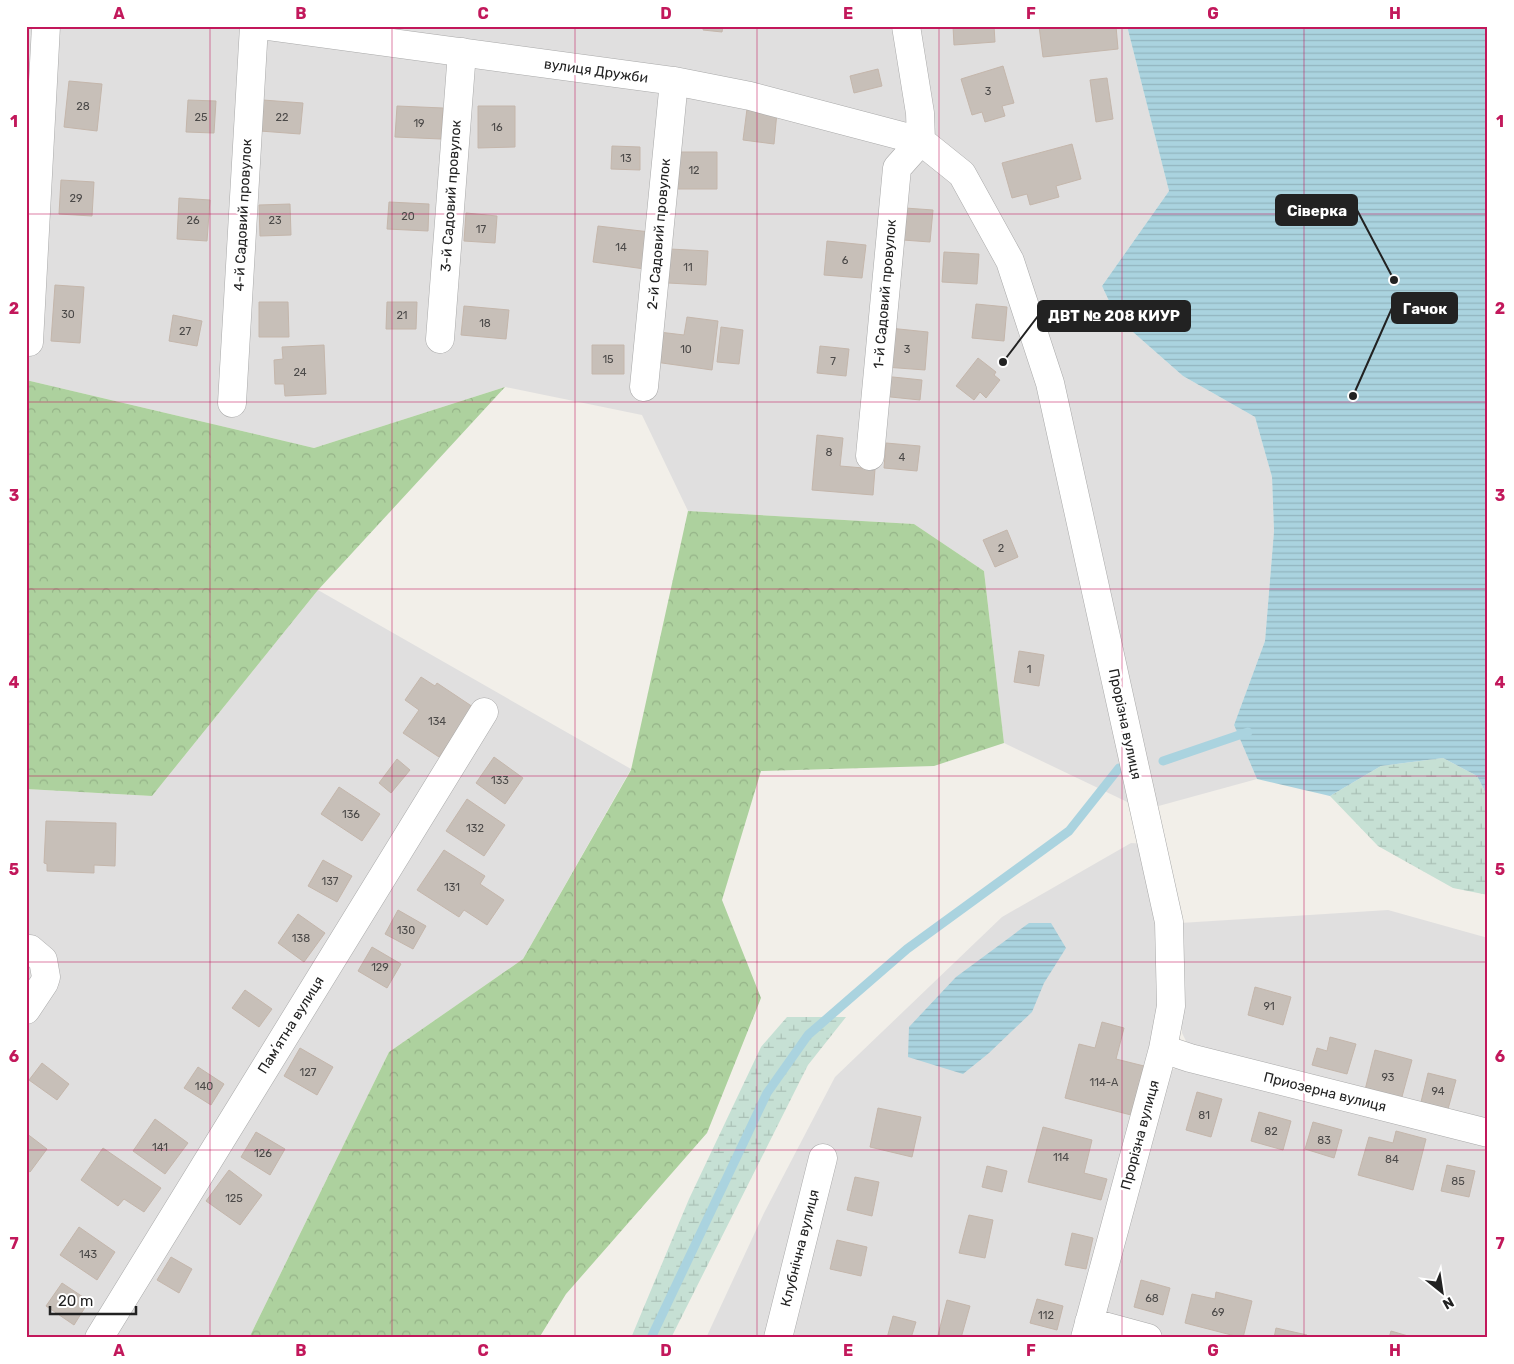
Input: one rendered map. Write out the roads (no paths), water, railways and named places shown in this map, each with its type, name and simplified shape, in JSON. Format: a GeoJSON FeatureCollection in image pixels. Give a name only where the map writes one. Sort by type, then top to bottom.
{"type":"FeatureCollection","features":[{"type":"Feature","properties":{"kind":"street"},"geometry":{"type":"LineString","coordinates":[[29,342],[46,26]]}},
{"type":"Feature","properties":{"kind":"street","name":"4-й Садовий провулок"},"geometry":{"type":"LineString","coordinates":[[232,403],[254,26]]}},
{"type":"Feature","properties":{"kind":"street","name":"вулиця Дружби"},"geometry":{"type":"LineString","coordinates":[[267,26],[674,81],[750,96],[921,141]]}},
{"type":"Feature","properties":{"kind":"street"},"geometry":{"type":"LineString","coordinates":[[906,26],[920,113],[921,141]]}},
{"type":"Feature","properties":{"kind":"street","name":"3-й Садовий провулок"},"geometry":{"type":"LineString","coordinates":[[440,339],[462,52]]}},
{"type":"Feature","properties":{"kind":"street","name":"2-й Садовий провулок"},"geometry":{"type":"LineString","coordinates":[[644,386],[674,81]]}},
{"type":"Feature","properties":{"kind":"street","name":"1-й Садовий провулок"},"geometry":{"type":"LineString","coordinates":[[870,456],[898,168],[921,141]]}},
{"type":"Feature","properties":{"kind":"street","name":"Прорізна вулиця"},"geometry":{"type":"LineString","coordinates":[[921,141],[962,174],[1010,261],[1050,383],[1169,922],[1171,1006],[1163,1048],[1087,1330]]}},
{"type":"Feature","properties":{"kind":"street","name":"Памʼятна вулиця"},"geometry":{"type":"LineString","coordinates":[[99,1338],[484,712]]}},
{"type":"Feature","properties":{"kind":"street"},"geometry":{"type":"LineString","coordinates":[[26,949],[30,949],[42,960],[46,977],[26,1010]]}},
{"type":"Feature","properties":{"kind":"street","name":"Приозерна вулиця"},"geometry":{"type":"LineString","coordinates":[[1163,1048],[1190,1058],[1488,1133]]}},
{"type":"Feature","properties":{"kind":"street","name":"Клубнічна вулиця"},"geometry":{"type":"LineString","coordinates":[[778,1338],[823,1158]]}},
{"type":"Feature","properties":{"kind":"street"},"geometry":{"type":"LineString","coordinates":[[1087,1330],[1148,1338]]}},
{"type":"Feature","properties":{"kind":"water"},"geometry":{"type":"Polygon","coordinates":[[[1127,26],[1488,26],[1488,797],[1477,776],[1443,758],[1381,766],[1330,796],[1257,779],[1234,725],[1265,641],[1274,531],[1272,477],[1255,417],[1183,376],[1117,318],[1102,286],[1169,191],[1127,26]]]}},
{"type":"Feature","properties":{"kind":"water"},"geometry":{"type":"Polygon","coordinates":[[[1029,923],[1051,923],[1066,948],[1044,983],[1032,1012],[989,1053],[963,1074],[908,1057],[909,1027],[956,977],[1029,923]]]}},
{"type":"Feature","properties":{"kind":"waterway"},"geometry":{"type":"LineString","coordinates":[[1163,761],[1248,732]]}},
{"type":"Feature","properties":{"kind":"waterway"},"geometry":{"type":"LineString","coordinates":[[651,1338],[767,1093],[808,1035],[907,949],[1069,831],[1119,768]]}},
{"type":"Feature","properties":{"kind":"place","name":"Сіверка"},"geometry":{"type":"Point","coordinates":[1394,280]}},
{"type":"Feature","properties":{"kind":"place","name":"ДВТ № 208 КИУР"},"geometry":{"type":"Point","coordinates":[1003,362]}},
{"type":"Feature","properties":{"kind":"place","name":"Гачок"},"geometry":{"type":"Point","coordinates":[1353,396]}}]}
